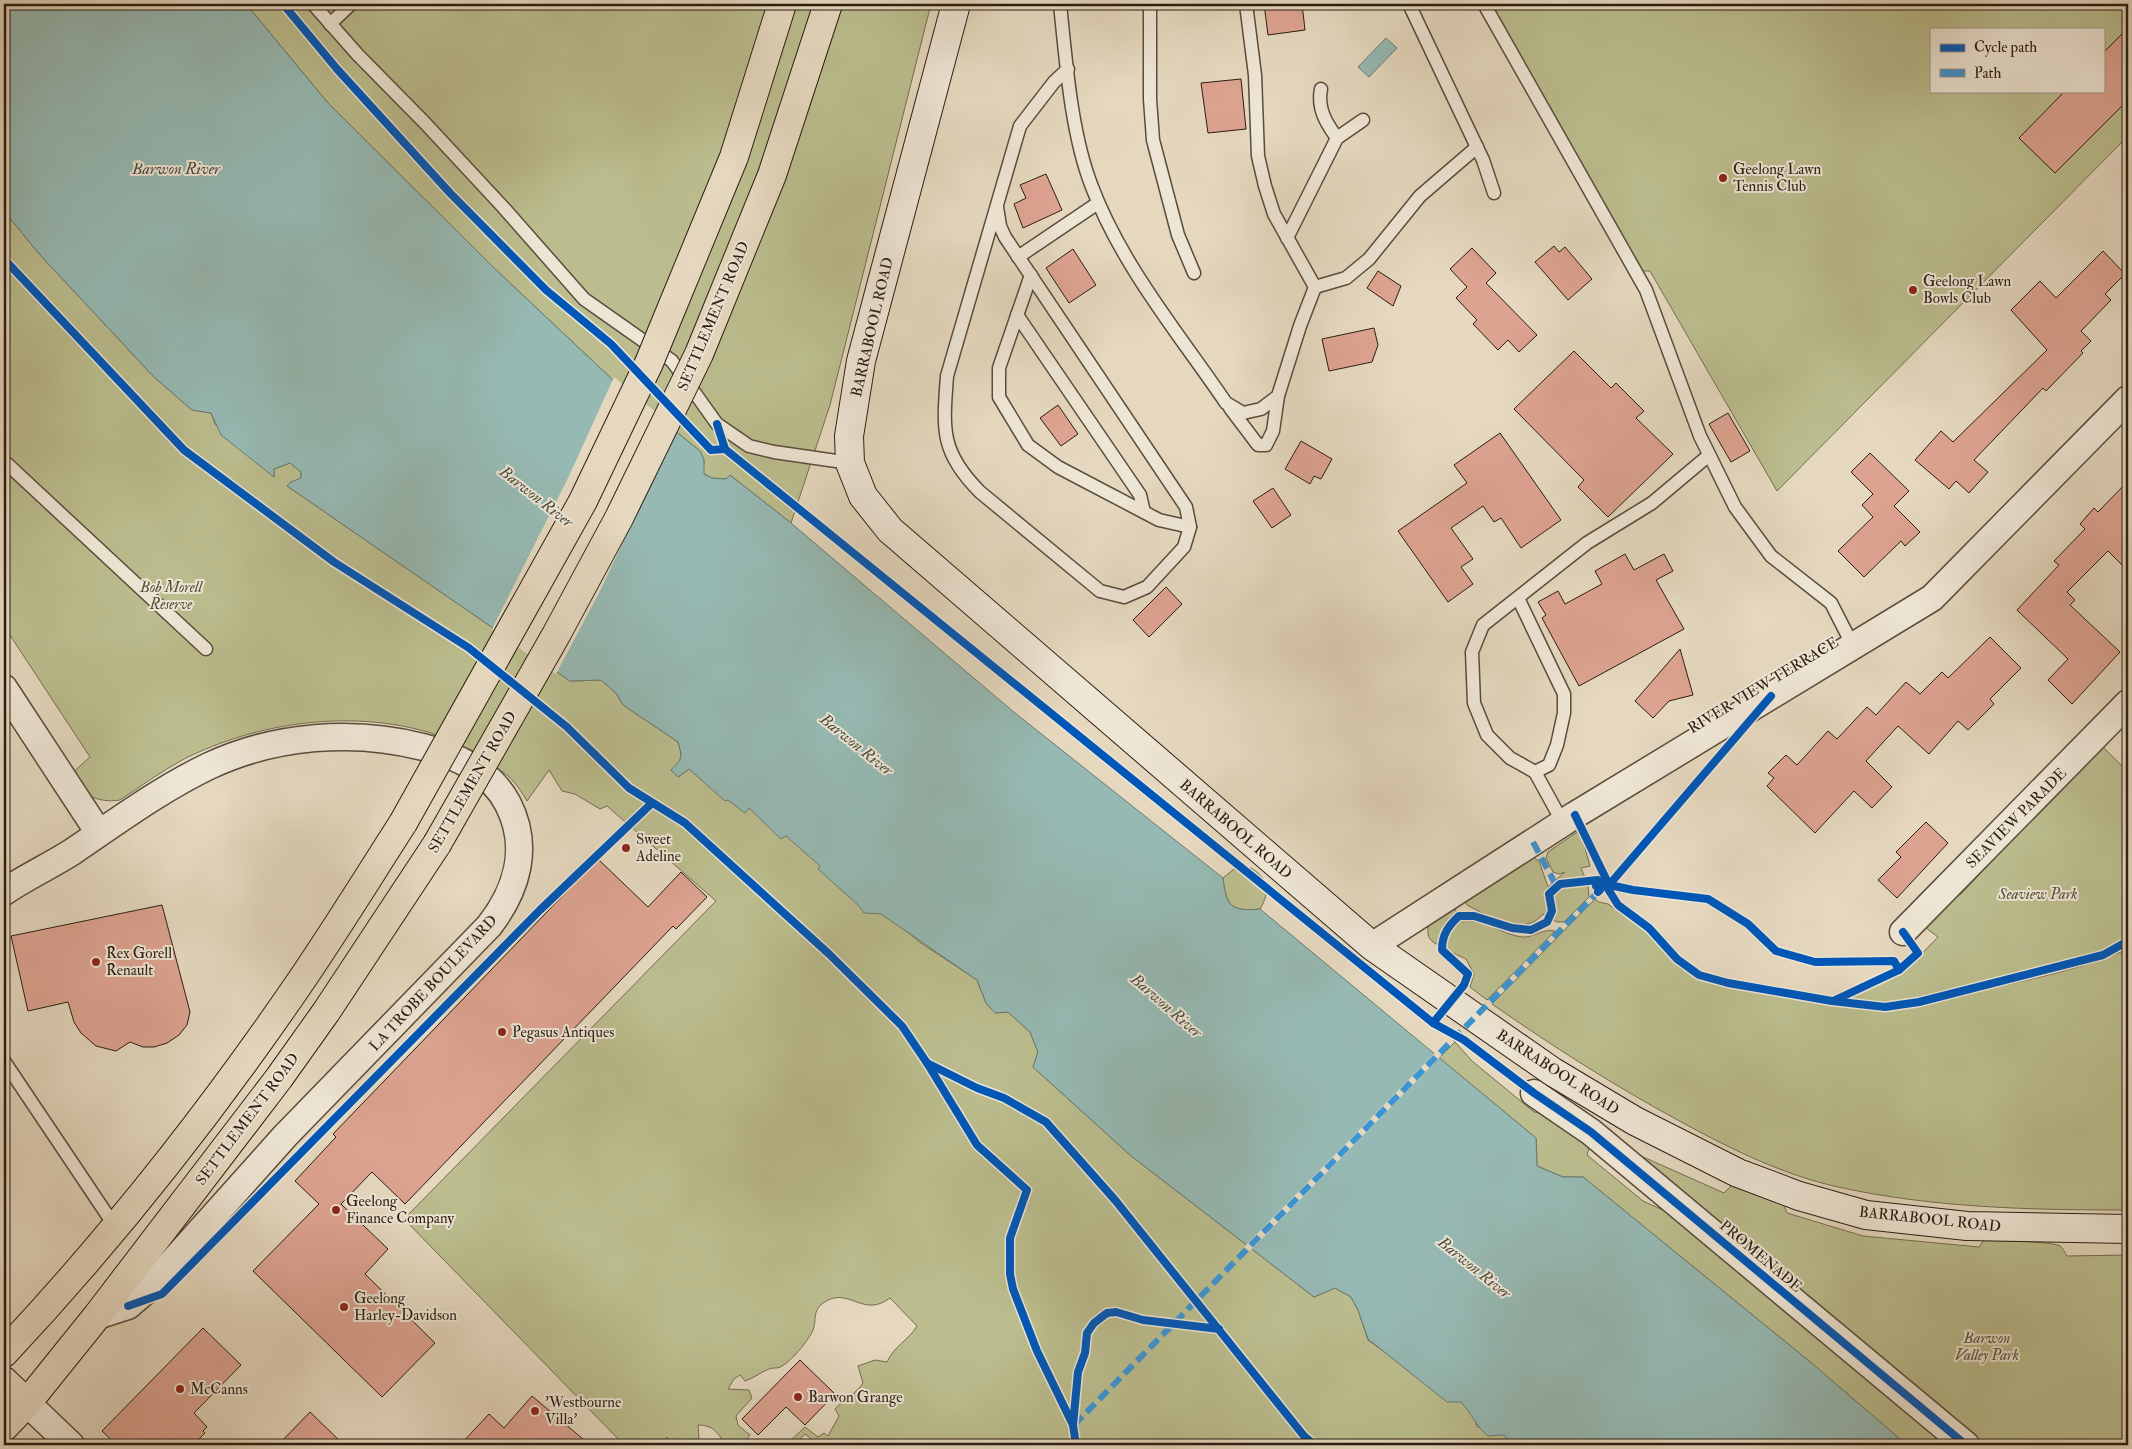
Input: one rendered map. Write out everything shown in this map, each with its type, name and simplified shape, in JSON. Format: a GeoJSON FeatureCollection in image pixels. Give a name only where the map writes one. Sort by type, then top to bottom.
{"type":"FeatureCollection","features":[{"type":"Feature","properties":{"kind":"highway"},"geometry":{"type":"LineString","coordinates":[[4,1353],[116,1228],[180,1148],[296,989],[403,823],[583,501],[649,363],[734,157],[782,4]]}},
{"type":"Feature","properties":{"kind":"highway","name":"SETTLEMENT ROAD"},"geometry":{"type":"LineString","coordinates":[[4,1427],[27,1402],[97,1316],[279,1078],[326,1012],[437,844],[556,635],[605,543],[699,354],[772,175],[828,4]]}},
{"type":"Feature","properties":{"kind":"highway"},"geometry":{"type":"LineString","coordinates":[[4,1381],[27,1402]]}},
{"type":"Feature","properties":{"kind":"street","name":"BARRABOOL ROAD"},"geometry":{"type":"LineString","coordinates":[[956,4],[861,361],[849,436],[850,463],[863,496],[890,530],[1372,946],[1553,1072],[1635,1121],[1738,1173],[1799,1196],[1866,1215],[1967,1226],[2128,1229]]}},
{"type":"Feature","properties":{"kind":"street","name":"RIVER VIEW TERRACE"},"geometry":{"type":"LineString","coordinates":[[1372,946],[1563,823],[1932,598],[2128,399]]}},
{"type":"Feature","properties":{"kind":"street"},"geometry":{"type":"LineString","coordinates":[[4,688],[100,833]]}},
{"type":"Feature","properties":{"kind":"street","name":"SEAVIEW PARADE"},"geometry":{"type":"LineString","coordinates":[[1903,932],[2128,703]]}},
{"type":"Feature","properties":{"kind":"street","name":"LA TROBE BOULEVARD"},"geometry":{"type":"LineString","coordinates":[[4,892],[50,866],[180,781],[245,752],[310,739],[373,738],[394,740],[438,752],[466,763],[484,774],[497,786],[513,816],[518,836],[519,862],[514,884],[508,899],[482,934],[291,1129],[149,1288],[128,1306],[97,1316]]}},
{"type":"Feature","properties":{"kind":"street","name":"PROMENADE"},"geometry":{"type":"LineString","coordinates":[[1534,1093],[1591,1132],[1966,1445]]}},
{"type":"Feature","properties":{"kind":"street"},"geometry":{"type":"LineString","coordinates":[[27,1402],[71,1445]]}},
{"type":"Feature","properties":{"kind":"lane"},"geometry":{"type":"LineString","coordinates":[[313,4],[477,179],[584,299],[672,361],[717,424],[749,446],[774,452],[850,463]]}},
{"type":"Feature","properties":{"kind":"lane"},"geometry":{"type":"LineString","coordinates":[[330,24],[350,4]]}},
{"type":"Feature","properties":{"kind":"lane"},"geometry":{"type":"LineString","coordinates":[[1060,4],[1079,142],[1091,186],[1098,203],[1108,225],[1152,296],[1226,403],[1258,445],[1266,445],[1273,431],[1278,396],[1300,326],[1316,287]]}},
{"type":"Feature","properties":{"kind":"lane"},"geometry":{"type":"LineString","coordinates":[[1150,4],[1150,99],[1153,140],[1178,235],[1194,274]]}},
{"type":"Feature","properties":{"kind":"lane"},"geometry":{"type":"LineString","coordinates":[[1246,4],[1255,76],[1258,156],[1274,214],[1316,287]]}},
{"type":"Feature","properties":{"kind":"lane"},"geometry":{"type":"LineString","coordinates":[[1409,4],[1477,147],[1494,193]]}},
{"type":"Feature","properties":{"kind":"lane"},"geometry":{"type":"LineString","coordinates":[[1484,4],[1646,290],[1708,456],[1735,507],[1771,556],[1831,603],[1852,646]]}},
{"type":"Feature","properties":{"kind":"lane"},"geometry":{"type":"LineString","coordinates":[[997,207],[1000,226],[1018,257],[1186,507],[1190,527],[1184,547],[1147,587],[1124,597],[1100,591],[980,492],[962,474],[948,450],[945,426],[947,376],[1020,126],[1054,82],[1068,68]]}},
{"type":"Feature","properties":{"kind":"lane"},"geometry":{"type":"LineString","coordinates":[[1321,89],[1319,100],[1326,122],[1337,138]]}},
{"type":"Feature","properties":{"kind":"lane"},"geometry":{"type":"LineString","coordinates":[[1287,238],[1337,138],[1363,120]]}},
{"type":"Feature","properties":{"kind":"lane"},"geometry":{"type":"LineString","coordinates":[[1316,287],[1346,278],[1369,259],[1420,196],[1477,147]]}},
{"type":"Feature","properties":{"kind":"lane"},"geometry":{"type":"LineString","coordinates":[[1018,257],[1098,203]]}},
{"type":"Feature","properties":{"kind":"lane"},"geometry":{"type":"LineString","coordinates":[[1031,275],[999,368],[999,397],[1028,445],[1058,467],[1159,520],[1190,527]]}},
{"type":"Feature","properties":{"kind":"lane"},"geometry":{"type":"LineString","coordinates":[[1017,315],[1140,495],[1144,512]]}},
{"type":"Feature","properties":{"kind":"lane"},"geometry":{"type":"LineString","coordinates":[[1226,403],[1243,413],[1262,409],[1278,396]]}},
{"type":"Feature","properties":{"kind":"lane"},"geometry":{"type":"LineString","coordinates":[[1563,823],[1536,772],[1510,758],[1487,734],[1474,703],[1472,652],[1483,625],[1588,544],[1652,503],[1708,456]]}},
{"type":"Feature","properties":{"kind":"lane"},"geometry":{"type":"LineString","coordinates":[[4,461],[206,649]]}},
{"type":"Feature","properties":{"kind":"lane"},"geometry":{"type":"LineString","coordinates":[[1518,598],[1564,694],[1564,713],[1557,745],[1549,764],[1536,772]]}},
{"type":"Feature","properties":{"kind":"lane"},"geometry":{"type":"LineString","coordinates":[[4,1061],[116,1228]]}},
{"type":"Feature","properties":{"kind":"path"},"geometry":{"type":"LineString","coordinates":[[2124,40],[2128,35]]}},
{"type":"Feature","properties":{"kind":"green space"},"geometry":{"type":"Polygon","coordinates":[[[246,4],[931,4],[830,405],[791,523],[730,475],[726,479],[712,478],[703,473],[704,460],[700,451],[614,381],[494,268],[328,103],[246,4]]]}},
{"type":"Feature","properties":{"kind":"green space"},"geometry":{"type":"Polygon","coordinates":[[[1490,4],[2128,4],[2128,136],[1777,491],[1650,271],[1641,271],[1490,4]]]}},
{"type":"Feature","properties":{"kind":"green space","name":"Bob Morell Reserve"},"geometry":{"type":"Polygon","coordinates":[[[4,211],[41,256],[154,377],[192,410],[211,413],[215,424],[274,477],[274,469],[290,463],[301,472],[301,479],[291,482],[287,486],[570,681],[601,680],[616,693],[623,705],[678,742],[681,753],[678,777],[696,764],[728,784],[921,943],[977,980],[986,1003],[995,1013],[1008,1012],[1030,1032],[1038,1052],[1033,1067],[1130,1155],[1314,1297],[1335,1288],[1351,1297],[1358,1310],[1368,1340],[1401,1364],[1461,1402],[1474,1416],[1477,1427],[1504,1435],[1513,1445],[819,1445],[805,1434],[794,1445],[786,1445],[805,1427],[818,1437],[824,1433],[828,1436],[839,1416],[835,1409],[863,1383],[858,1366],[875,1360],[887,1362],[890,1356],[917,1326],[890,1298],[880,1304],[871,1305],[848,1299],[832,1298],[817,1309],[811,1334],[789,1361],[779,1368],[769,1369],[745,1381],[740,1375],[734,1379],[728,1389],[749,1390],[752,1398],[736,1416],[738,1425],[750,1435],[743,1445],[725,1445],[718,1433],[712,1428],[698,1425],[699,1438],[692,1443],[677,1439],[671,1442],[667,1437],[659,1445],[624,1445],[404,1219],[716,901],[607,806],[600,809],[575,794],[562,791],[549,770],[527,801],[514,782],[495,767],[462,751],[436,735],[400,726],[369,722],[337,721],[305,723],[274,728],[213,746],[184,759],[120,800],[100,800],[88,795],[80,785],[79,778],[72,773],[90,757],[4,626],[4,211]]]}},
{"type":"Feature","properties":{"kind":"green space","name":"Seaview Park"},"geometry":{"type":"Polygon","coordinates":[[[2101,745],[2128,772],[2128,937],[2104,951],[2049,967],[1908,1001],[1885,1002],[1846,998],[1902,974],[1938,937],[1926,928],[1935,912],[1944,903],[1961,894],[2101,745]]]}},
{"type":"Feature","properties":{"kind":"green space"},"geometry":{"type":"Polygon","coordinates":[[[1580,830],[1590,866],[1581,868],[1588,885],[1589,897],[1564,922],[1557,922],[1543,914],[1535,921],[1516,925],[1495,919],[1467,905],[1465,901],[1532,857],[1539,861],[1548,887],[1565,872],[1559,874],[1553,872],[1546,858],[1548,852],[1580,830]]]}},
{"type":"Feature","properties":{"kind":"green space"},"geometry":{"type":"Polygon","coordinates":[[[1251,868],[1257,872],[1266,886],[1263,903],[1260,909],[1236,908],[1228,901],[1223,878],[1234,869],[1251,868]]]}},
{"type":"Feature","properties":{"kind":"green space"},"geometry":{"type":"Polygon","coordinates":[[[1595,899],[1608,904],[1649,933],[1679,967],[1702,980],[1730,987],[1867,1008],[1898,1008],[1945,1000],[2061,972],[2095,962],[2128,949],[2128,1210],[2019,1208],[1946,1204],[1838,1187],[1798,1176],[1759,1161],[1703,1134],[1611,1082],[1492,1004],[1595,899]]]}},
{"type":"Feature","properties":{"kind":"green space"},"geometry":{"type":"Polygon","coordinates":[[[1455,909],[1462,922],[1479,922],[1522,937],[1551,930],[1555,931],[1487,1000],[1470,987],[1474,974],[1466,959],[1437,944],[1429,937],[1428,925],[1445,911],[1455,909]]]}},
{"type":"Feature","properties":{"kind":"green space","name":"Barwon Valley Park"},"geometry":{"type":"Polygon","coordinates":[[[1455,1042],[1472,1061],[1534,1112],[1547,1114],[1724,1193],[1735,1182],[1782,1201],[1787,1213],[1863,1236],[1979,1247],[1984,1240],[2036,1242],[2060,1246],[2067,1256],[2128,1255],[2128,1445],[1907,1445],[1809,1361],[1583,1177],[1563,1177],[1537,1166],[1536,1138],[1439,1058],[1455,1042]],[[1591,1143],[1587,1155],[1643,1201],[1676,1216],[1591,1143]]]}},
{"type":"Feature","properties":{"kind":"water","name":"Barwon River"},"geometry":{"type":"Polygon","coordinates":[[[4,4],[246,4],[328,103],[494,268],[614,381],[700,451],[704,460],[704,474],[712,478],[726,479],[730,475],[791,523],[1015,713],[1223,878],[1228,901],[1232,905],[1242,909],[1260,909],[1536,1138],[1537,1166],[1563,1177],[1583,1177],[1809,1361],[1907,1445],[1513,1445],[1504,1435],[1488,1436],[1461,1402],[1447,1402],[1368,1339],[1358,1310],[1351,1297],[1335,1288],[1314,1297],[1130,1155],[1033,1067],[1038,1052],[1030,1032],[1008,1012],[995,1013],[986,1003],[977,980],[881,914],[864,913],[858,905],[818,869],[820,866],[786,836],[781,839],[749,808],[745,813],[728,800],[725,801],[689,769],[678,777],[671,770],[680,760],[681,753],[678,742],[623,705],[616,693],[601,680],[570,681],[287,486],[301,478],[301,472],[290,463],[274,469],[274,477],[221,435],[211,413],[192,410],[154,377],[41,256],[4,211],[4,4]]]}},
{"type":"Feature","properties":{"kind":"water"},"geometry":{"type":"Polygon","coordinates":[[[1386,38],[1397,48],[1369,77],[1358,67],[1386,38]]]}},
{"type":"Feature","properties":{"kind":"pier"},"geometry":{"type":"Polygon","coordinates":[[[614,377],[676,429],[600,591],[556,674],[492,629],[569,476],[614,377]]]}},
{"type":"Feature","properties":{"kind":"pier"},"geometry":{"type":"Polygon","coordinates":[[[1436,1052],[1441,1056],[1250,1251],[1244,1247],[1436,1052]]]}},
{"type":"Feature","properties":{"kind":"building"},"geometry":{"type":"Polygon","coordinates":[[[1264,4],[1302,4],[1305,30],[1268,35],[1264,4]]]}},
{"type":"Feature","properties":{"kind":"building"},"geometry":{"type":"Polygon","coordinates":[[[2128,28],[2128,100],[2055,173],[2019,138],[2064,92],[2104,92],[2104,52],[2128,28]]]}},
{"type":"Feature","properties":{"kind":"building"},"geometry":{"type":"Polygon","coordinates":[[[1241,79],[1246,129],[1208,133],[1201,83],[1241,79]]]}},
{"type":"Feature","properties":{"kind":"building"},"geometry":{"type":"Polygon","coordinates":[[[1046,174],[1062,210],[1023,228],[1014,204],[1026,198],[1020,185],[1046,174]]]}},
{"type":"Feature","properties":{"kind":"building"},"geometry":{"type":"Polygon","coordinates":[[[1554,246],[1559,252],[1565,247],[1592,279],[1568,300],[1535,262],[1554,246]]]}},
{"type":"Feature","properties":{"kind":"building"},"geometry":{"type":"Polygon","coordinates":[[[1472,248],[1496,273],[1486,283],[1537,335],[1519,352],[1508,340],[1498,350],[1473,324],[1477,320],[1456,298],[1467,287],[1450,269],[1472,248]]]}},
{"type":"Feature","properties":{"kind":"building"},"geometry":{"type":"Polygon","coordinates":[[[1073,249],[1096,285],[1069,303],[1046,268],[1073,249]]]}},
{"type":"Feature","properties":{"kind":"building"},"geometry":{"type":"Polygon","coordinates":[[[2103,251],[2125,274],[2105,294],[2111,300],[2081,331],[2091,341],[2081,351],[2083,353],[2046,391],[2043,388],[1974,460],[1988,472],[1969,493],[1956,481],[1949,489],[1915,460],[1941,431],[1953,442],[2047,350],[2011,310],[2040,281],[2056,298],[2103,251]]]}},
{"type":"Feature","properties":{"kind":"building"},"geometry":{"type":"Polygon","coordinates":[[[1378,271],[1401,286],[1393,306],[1367,288],[1378,271]]]}},
{"type":"Feature","properties":{"kind":"building"},"geometry":{"type":"Polygon","coordinates":[[[1374,328],[1378,345],[1372,362],[1329,371],[1322,339],[1374,328]]]}},
{"type":"Feature","properties":{"kind":"building"},"geometry":{"type":"Polygon","coordinates":[[[1574,351],[1611,388],[1616,383],[1644,411],[1636,418],[1673,454],[1608,517],[1578,487],[1584,480],[1514,409],[1574,351]]]}},
{"type":"Feature","properties":{"kind":"building"},"geometry":{"type":"Polygon","coordinates":[[[1058,405],[1078,434],[1061,446],[1040,418],[1058,405]]]}},
{"type":"Feature","properties":{"kind":"building"},"geometry":{"type":"Polygon","coordinates":[[[1728,413],[1750,451],[1731,462],[1709,424],[1728,413]]]}},
{"type":"Feature","properties":{"kind":"building"},"geometry":{"type":"Polygon","coordinates":[[[1500,433],[1561,520],[1521,548],[1501,518],[1494,522],[1483,506],[1451,528],[1473,559],[1461,567],[1473,584],[1448,602],[1398,531],[1467,483],[1454,465],[1500,433]]]}},
{"type":"Feature","properties":{"kind":"building"},"geometry":{"type":"Polygon","coordinates":[[[1301,441],[1332,459],[1321,479],[1314,476],[1310,484],[1285,469],[1301,441]]]}},
{"type":"Feature","properties":{"kind":"building"},"geometry":{"type":"Polygon","coordinates":[[[1870,453],[1909,491],[1894,506],[1920,532],[1905,546],[1901,541],[1864,577],[1838,551],[1873,517],[1862,505],[1873,494],[1851,472],[1870,453]]]}},
{"type":"Feature","properties":{"kind":"building"},"geometry":{"type":"Polygon","coordinates":[[[2128,481],[2128,571],[2108,551],[2067,592],[2075,600],[2070,605],[2120,652],[2072,704],[2048,680],[2068,659],[2017,610],[2059,565],[2054,561],[2085,529],[2080,524],[2094,508],[2098,512],[2128,481]]]}},
{"type":"Feature","properties":{"kind":"building"},"geometry":{"type":"Polygon","coordinates":[[[1273,488],[1291,515],[1272,528],[1253,501],[1273,488]]]}},
{"type":"Feature","properties":{"kind":"building"},"geometry":{"type":"Polygon","coordinates":[[[1625,554],[1634,570],[1664,554],[1673,571],[1656,580],[1684,629],[1579,686],[1542,618],[1546,615],[1538,602],[1558,591],[1565,604],[1602,584],[1595,571],[1625,554]]]}},
{"type":"Feature","properties":{"kind":"building"},"geometry":{"type":"Polygon","coordinates":[[[1166,587],[1182,604],[1149,637],[1133,620],[1166,587]]]}},
{"type":"Feature","properties":{"kind":"building"},"geometry":{"type":"Polygon","coordinates":[[[1990,637],[2021,668],[1990,699],[1994,704],[1968,730],[1958,721],[1929,754],[1898,726],[1866,761],[1892,787],[1872,808],[1854,791],[1815,833],[1767,786],[1774,778],[1768,773],[1786,755],[1797,765],[1828,731],[1837,739],[1867,707],[1876,715],[1906,682],[1920,694],[1942,672],[1948,678],[1990,637]]]}},
{"type":"Feature","properties":{"kind":"building"},"geometry":{"type":"Polygon","coordinates":[[[1680,649],[1693,695],[1669,701],[1653,718],[1635,701],[1680,649]]]}},
{"type":"Feature","properties":{"kind":"building"},"geometry":{"type":"Polygon","coordinates":[[[1926,822],[1948,843],[1897,898],[1878,880],[1901,857],[1896,852],[1926,822]]]}},
{"type":"Feature","properties":{"kind":"building","name":"Pegasus Antiques"},"geometry":{"type":"Polygon","coordinates":[[[598,859],[648,907],[681,872],[707,897],[676,929],[673,926],[405,1204],[372,1172],[341,1204],[388,1249],[365,1274],[435,1343],[382,1397],[253,1271],[319,1204],[295,1181],[336,1137],[333,1134],[598,859]]]}},
{"type":"Feature","properties":{"kind":"building","name":"Rex Gorell Renault"},"geometry":{"type":"Polygon","coordinates":[[[162,905],[190,1012],[187,1025],[179,1035],[167,1043],[154,1047],[143,1047],[130,1042],[116,1051],[96,1046],[81,1033],[74,1022],[68,1002],[28,1011],[11,936],[162,905]]]}},
{"type":"Feature","properties":{"kind":"building","name":"McCanns"},"geometry":{"type":"Polygon","coordinates":[[[203,1328],[241,1365],[194,1413],[207,1427],[203,1431],[205,1433],[193,1445],[117,1445],[102,1431],[203,1328]]]}},
{"type":"Feature","properties":{"kind":"building","name":"Barwon Grange"},"geometry":{"type":"Polygon","coordinates":[[[800,1360],[835,1394],[805,1425],[786,1407],[758,1435],[742,1419],[800,1360]]]}},
{"type":"Feature","properties":{"kind":"building","name":"'Westbourne Villa'"},"geometry":{"type":"Polygon","coordinates":[[[532,1396],[590,1445],[460,1445],[489,1414],[504,1428],[532,1396]]]}},
{"type":"Feature","properties":{"kind":"building"},"geometry":{"type":"Polygon","coordinates":[[[310,1412],[344,1445],[278,1445],[310,1412]]]}},
{"type":"Feature","properties":{"kind":"marked path"},"geometry":{"type":"LineString","coordinates":[[1533,842],[1557,887]]}},
{"type":"Feature","properties":{"kind":"marked path"},"geometry":{"type":"LineString","coordinates":[[1074,1425],[1599,889]]}},
{"type":"Feature","properties":{"kind":"cycle path"},"geometry":{"type":"LineString","coordinates":[[283,4],[337,69],[450,193],[546,290],[611,344],[711,450],[725,449]]}},
{"type":"Feature","properties":{"kind":"cycle path"},"geometry":{"type":"LineString","coordinates":[[4,259],[184,450],[334,562],[469,648],[567,727],[629,788],[685,823],[829,954],[902,1026],[927,1063],[977,1088],[1004,1098],[1046,1122],[1115,1200],[1304,1436],[1315,1445]]}},
{"type":"Feature","properties":{"kind":"cycle path"},"geometry":{"type":"LineString","coordinates":[[717,424],[725,449],[1433,1023],[1464,1040],[1534,1093],[1591,1132],[1966,1445]]}},
{"type":"Feature","properties":{"kind":"cycle path"},"geometry":{"type":"LineString","coordinates":[[1575,815],[1609,885],[1771,696]]}},
{"type":"Feature","properties":{"kind":"cycle path"},"geometry":{"type":"LineString","coordinates":[[128,1306],[162,1294],[540,910],[652,803]]}},
{"type":"Feature","properties":{"kind":"cycle path"},"geometry":{"type":"LineString","coordinates":[[1433,1023],[1464,985],[1468,974],[1442,950],[1446,931],[1459,916],[1474,916],[1512,928],[1531,930],[1547,922],[1552,911],[1549,894],[1560,884],[1598,880],[1600,883],[1596,886],[1600,890],[1598,892]]}},
{"type":"Feature","properties":{"kind":"cycle path"},"geometry":{"type":"LineString","coordinates":[[1600,883],[1633,890],[1708,899],[1748,924],[1776,951],[1815,962],[1894,961],[1899,970],[1918,953],[1903,932]]}},
{"type":"Feature","properties":{"kind":"cycle path"},"geometry":{"type":"LineString","coordinates":[[1605,884],[1618,905],[1649,928],[1677,959],[1699,975],[1728,983],[1832,1001],[1885,1007],[1919,1002],[2103,955],[2128,941]]}},
{"type":"Feature","properties":{"kind":"cycle path"},"geometry":{"type":"LineString","coordinates":[[1833,1001],[1899,970]]}},
{"type":"Feature","properties":{"kind":"cycle path"},"geometry":{"type":"LineString","coordinates":[[927,1063],[977,1145],[1027,1190],[1010,1238],[1010,1274],[1013,1289],[1037,1351],[1073,1425]]}},
{"type":"Feature","properties":{"kind":"cycle path"},"geometry":{"type":"LineString","coordinates":[[1076,1445],[1073,1425],[1078,1372],[1085,1353],[1087,1333],[1094,1323],[1107,1313],[1116,1312],[1143,1320],[1219,1329]]}},
{"type":"Feature","properties":{"kind":"place","name":"Geelong Lawn Tennis Club"},"geometry":{"type":"Point","coordinates":[1723,178]}},
{"type":"Feature","properties":{"kind":"place","name":"Geelong Lawn Bowls Club"},"geometry":{"type":"Point","coordinates":[1913,290]}},
{"type":"Feature","properties":{"kind":"place","name":"Sweet Adeline"},"geometry":{"type":"Point","coordinates":[626,848]}},
{"type":"Feature","properties":{"kind":"place","name":"Rex Gorell Renault"},"geometry":{"type":"Point","coordinates":[96,962]}},
{"type":"Feature","properties":{"kind":"place","name":"Pegasus Antiques"},"geometry":{"type":"Point","coordinates":[502,1032]}},
{"type":"Feature","properties":{"kind":"place","name":"Geelong Finance Company"},"geometry":{"type":"Point","coordinates":[336,1210]}},
{"type":"Feature","properties":{"kind":"place","name":"Geelong Harley-Davidson"},"geometry":{"type":"Point","coordinates":[344,1307]}},
{"type":"Feature","properties":{"kind":"place","name":"McCanns"},"geometry":{"type":"Point","coordinates":[180,1389]}},
{"type":"Feature","properties":{"kind":"place","name":"Barwon Grange"},"geometry":{"type":"Point","coordinates":[798,1397]}},
{"type":"Feature","properties":{"kind":"place","name":"'Westbourne Villa'"},"geometry":{"type":"Point","coordinates":[535,1411]}}]}
